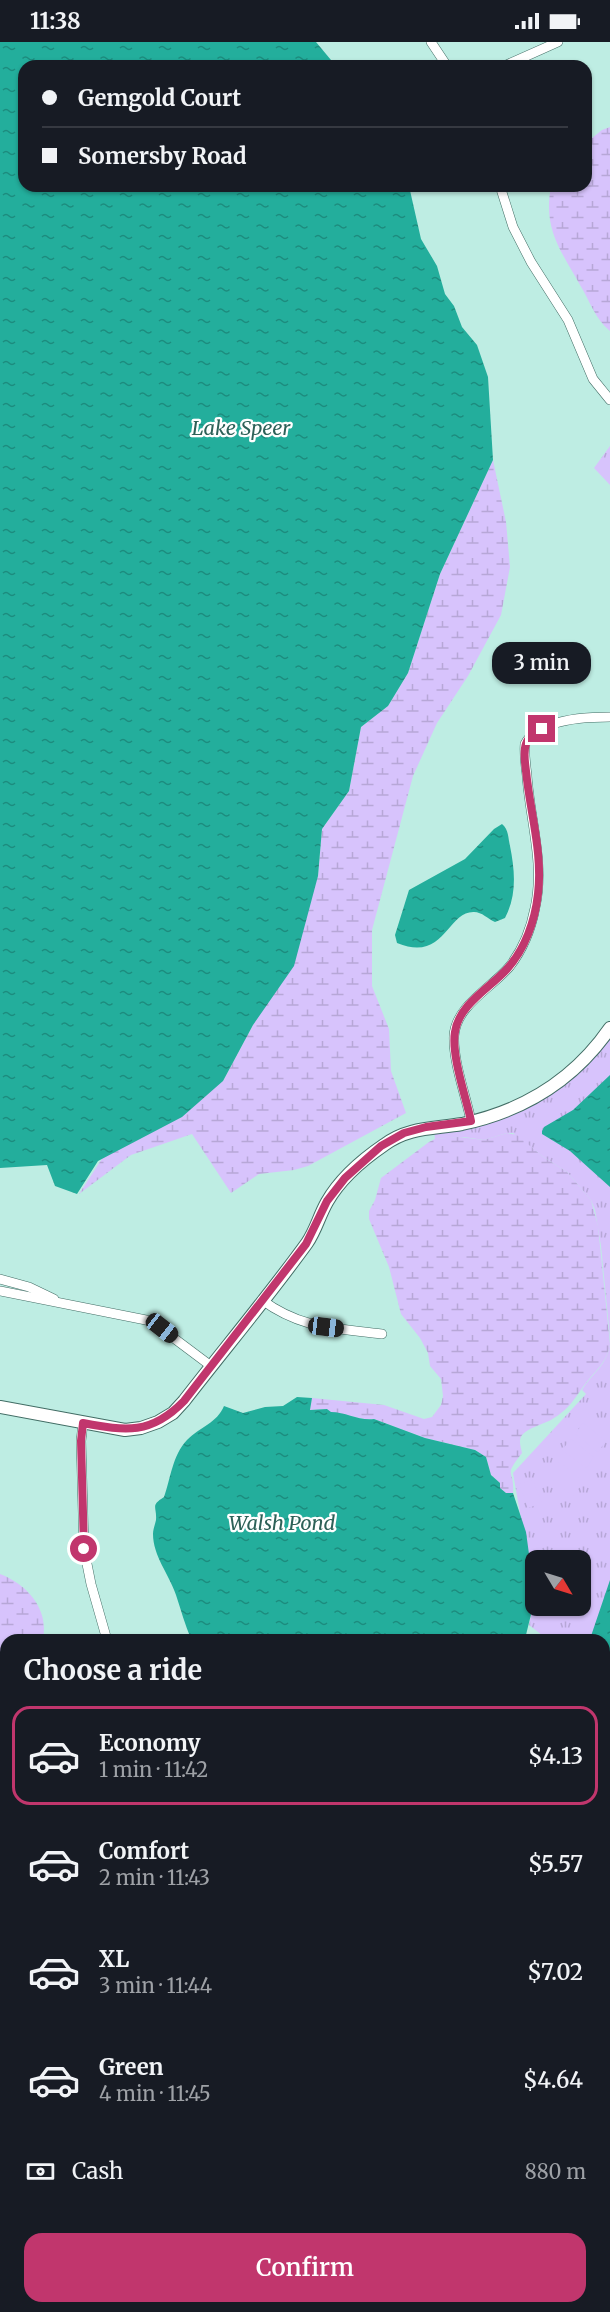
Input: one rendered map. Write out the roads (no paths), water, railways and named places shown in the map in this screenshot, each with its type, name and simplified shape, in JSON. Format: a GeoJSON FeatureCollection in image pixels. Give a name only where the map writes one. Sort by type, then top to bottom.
{"type":"FeatureCollection","features":[{"type":"Feature","properties":{"kind":"street"},"geometry":{"type":"LineString","coordinates":[[431,42],[443,60]]}},
{"type":"Feature","properties":{"kind":"street"},"geometry":{"type":"LineString","coordinates":[[518,60],[558,42]]}},
{"type":"Feature","properties":{"kind":"street"},"geometry":{"type":"LineString","coordinates":[[502,192],[513,227],[527,254],[568,320],[593,379],[610,400]]}},
{"type":"Feature","properties":{"kind":"street"},"geometry":{"type":"LineString","coordinates":[[471,1121],[456,1053],[455,1029],[466,1009],[504,972],[520,951],[531,925],[538,897],[538,860],[528,792],[525,744],[535,734],[560,723],[581,718],[610,717]]}},
{"type":"Feature","properties":{"kind":"street"},"geometry":{"type":"LineString","coordinates":[[0,1407],[125,1430],[141,1428],[158,1422],[173,1413],[310,1239],[324,1207],[336,1188],[375,1152],[396,1137],[411,1131],[471,1121],[502,1113],[549,1089],[581,1063],[610,1028]]}},
{"type":"Feature","properties":{"kind":"street"},"geometry":{"type":"LineString","coordinates":[[0,1279],[29,1287],[58,1301]]}},
{"type":"Feature","properties":{"kind":"street"},"geometry":{"type":"LineString","coordinates":[[0,1291],[151,1321],[211,1366]]}},
{"type":"Feature","properties":{"kind":"street"},"geometry":{"type":"LineString","coordinates":[[262,1300],[281,1314],[298,1321],[382,1334]]}},
{"type":"Feature","properties":{"kind":"street"},"geometry":{"type":"LineString","coordinates":[[83,1423],[81,1441],[84,1549],[91,1584],[106,1634]]}},
{"type":"Feature","properties":{"kind":"water","name":"Lake Speer"},"geometry":{"type":"Polygon","coordinates":[[[0,42],[316,42],[331,60],[18,60],[18,192],[410,192],[421,239],[437,266],[445,294],[454,306],[462,327],[477,345],[488,377],[493,460],[440,574],[408,673],[388,706],[361,727],[349,791],[322,829],[318,876],[294,966],[253,1025],[223,1081],[182,1117],[98,1161],[77,1194],[55,1186],[47,1165],[0,1168],[0,42]]]}},
{"type":"Feature","properties":{"kind":"water"},"geometry":{"type":"Polygon","coordinates":[[[502,824],[508,834],[514,874],[512,901],[505,918],[495,922],[477,912],[465,914],[457,919],[435,942],[413,947],[397,943],[395,935],[409,890],[465,859],[494,829],[502,824]]]}},
{"type":"Feature","properties":{"kind":"water"},"geometry":{"type":"Polygon","coordinates":[[[610,1075],[610,1187],[570,1151],[542,1134],[542,1131],[544,1127],[573,1110],[610,1075]]]}},
{"type":"Feature","properties":{"kind":"water","name":"Walsh Pond"},"geometry":{"type":"Polygon","coordinates":[[[297,1397],[312,1398],[310,1410],[327,1409],[331,1412],[363,1419],[374,1419],[425,1438],[475,1450],[486,1457],[491,1475],[500,1483],[500,1488],[506,1493],[513,1493],[526,1532],[528,1550],[525,1550],[525,1616],[531,1616],[526,1634],[189,1634],[173,1587],[156,1550],[153,1534],[156,1520],[155,1507],[164,1497],[172,1467],[182,1446],[213,1421],[224,1406],[243,1413],[265,1407],[283,1406],[297,1397]]]}},
{"type":"Feature","properties":{"kind":"water"},"geometry":{"type":"Polygon","coordinates":[[[610,1580],[610,1634],[592,1634],[610,1580]]]}}]}
